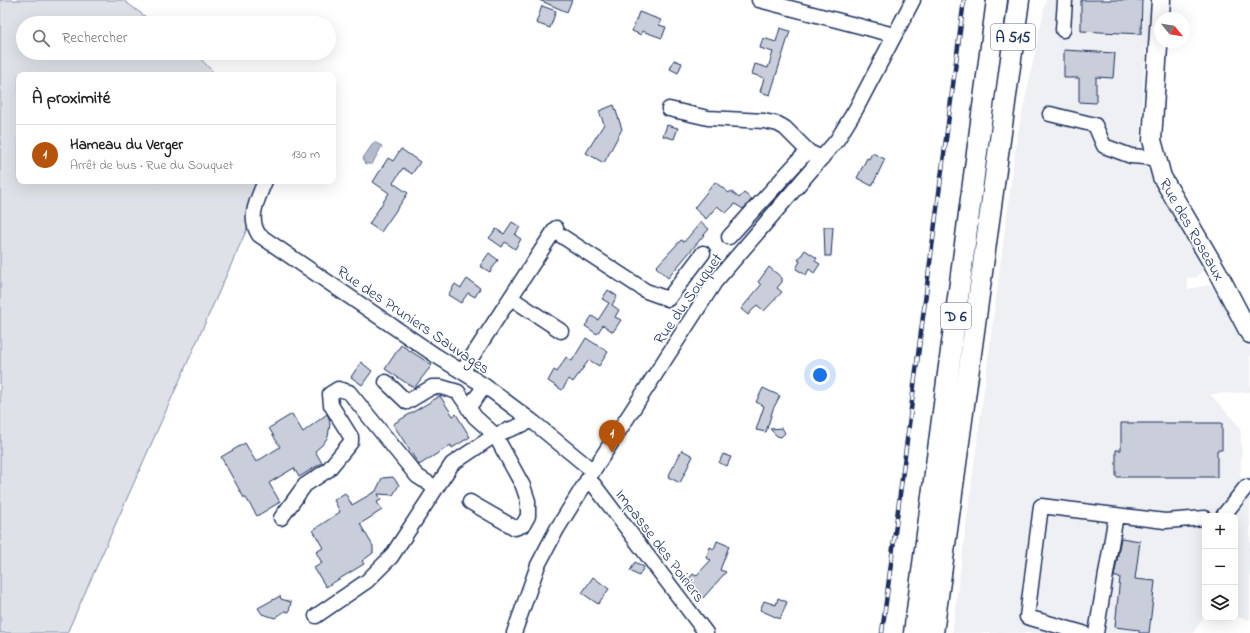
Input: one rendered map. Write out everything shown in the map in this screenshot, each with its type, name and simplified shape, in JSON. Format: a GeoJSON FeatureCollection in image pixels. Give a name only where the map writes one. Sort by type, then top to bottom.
{"type":"FeatureCollection","features":[{"type":"Feature","properties":{"kind":"highway","name":"D 6"},"geometry":{"type":"LineString","coordinates":[[914,633],[997,0]]}},
{"type":"Feature","properties":{"kind":"highway","name":"D 6"},"geometry":{"type":"LineString","coordinates":[[933,633],[1018,0]]}},
{"type":"Feature","properties":{"kind":"main road","name":"Rue des Roseaux"},"geometry":{"type":"LineString","coordinates":[[1161,0],[1152,140],[1156,158],[1162,177],[1217,271],[1250,334]]}},
{"type":"Feature","properties":{"kind":"street"},"geometry":{"type":"LineString","coordinates":[[759,0],[894,35]]}},
{"type":"Feature","properties":{"kind":"street","name":"Rue du Souquet"},"geometry":{"type":"LineString","coordinates":[[514,633],[538,565],[590,475],[715,282],[837,140],[856,109],[894,35],[906,16],[913,0]]}},
{"type":"Feature","properties":{"kind":"street"},"geometry":{"type":"LineString","coordinates":[[1062,30],[1066,0]]}},
{"type":"Feature","properties":{"kind":"street"},"geometry":{"type":"LineString","coordinates":[[669,110],[708,118],[764,121],[778,124],[785,128],[809,152],[822,158]]}},
{"type":"Feature","properties":{"kind":"street"},"geometry":{"type":"LineString","coordinates":[[1050,114],[1095,125],[1104,146],[1131,156],[1156,158]]}},
{"type":"Feature","properties":{"kind":"street"},"geometry":{"type":"LineString","coordinates":[[729,237],[801,158],[809,152]]}},
{"type":"Feature","properties":{"kind":"street","name":"Rue des Pruniers Sauvages"},"geometry":{"type":"LineString","coordinates":[[264,184],[252,218],[254,228],[259,235],[435,355],[485,386],[532,421],[590,475]]}},
{"type":"Feature","properties":{"kind":"street"},"geometry":{"type":"LineString","coordinates":[[462,372],[555,230],[646,291],[668,299],[703,253]]}},
{"type":"Feature","properties":{"kind":"street"},"geometry":{"type":"LineString","coordinates":[[511,298],[561,331]]}},
{"type":"Feature","properties":{"kind":"street"},"geometry":{"type":"LineString","coordinates":[[386,382],[407,402],[432,387],[441,387],[458,392],[475,417],[495,435],[523,486],[528,501],[528,516],[524,525],[515,528],[470,502]]}},
{"type":"Feature","properties":{"kind":"street"},"geometry":{"type":"LineString","coordinates":[[468,408],[485,386]]}},
{"type":"Feature","properties":{"kind":"street"},"geometry":{"type":"LineString","coordinates":[[281,518],[305,485],[328,470],[351,442],[351,437],[331,405],[330,394],[338,389],[349,392],[417,476],[436,488]]}},
{"type":"Feature","properties":{"kind":"street"},"geometry":{"type":"LineString","coordinates":[[316,616],[367,581],[390,558],[452,464],[495,435],[532,421]]}},
{"type":"Feature","properties":{"kind":"street","name":"Impasse des Poiriers"},"geometry":{"type":"LineString","coordinates":[[590,475],[594,485],[706,633]]}},
{"type":"Feature","properties":{"kind":"street"},"geometry":{"type":"LineString","coordinates":[[1225,513],[1249,483]]}},
{"type":"Feature","properties":{"kind":"street"},"geometry":{"type":"LineString","coordinates":[[1083,633],[1027,617],[1041,506],[1165,521],[1202,518]]}},
{"type":"Feature","properties":{"kind":"street"},"geometry":{"type":"LineString","coordinates":[[1096,633],[1116,515]]}},
{"type":"Feature","properties":{"kind":"shaded area"},"geometry":{"type":"Polygon","coordinates":[[[0,0],[123,0],[145,16],[16,16],[16,60],[202,60],[213,72],[16,72],[16,184],[256,184],[251,220],[67,633],[0,633],[0,0]]]}},
{"type":"Feature","properties":{"kind":"shaded area"},"geometry":{"type":"Polygon","coordinates":[[[1046,0],[1153,0],[1150,44],[1146,46],[1139,151],[1203,260],[1205,268],[1197,277],[1187,278],[1188,289],[1208,285],[1216,287],[1222,292],[1250,349],[1250,392],[1210,394],[1240,427],[1242,450],[1240,475],[1250,486],[1250,620],[1238,618],[1238,513],[1202,513],[1202,620],[1193,633],[952,633],[1017,137],[1046,0]]]}},
{"type":"Feature","properties":{"kind":"water"},"geometry":{"type":"Polygon","coordinates":[[[374,142],[382,146],[372,164],[365,164],[363,158],[374,142]]]}},
{"type":"Feature","properties":{"kind":"building"},"geometry":{"type":"Polygon","coordinates":[[[539,0],[572,0],[567,12],[539,0]]]}},
{"type":"Feature","properties":{"kind":"building"},"geometry":{"type":"Polygon","coordinates":[[[1081,0],[1142,0],[1141,34],[1081,31],[1081,0]]]}},
{"type":"Feature","properties":{"kind":"building"},"geometry":{"type":"Polygon","coordinates":[[[542,6],[556,11],[550,28],[536,23],[542,6]]]}},
{"type":"Feature","properties":{"kind":"building"},"geometry":{"type":"Polygon","coordinates":[[[639,12],[661,20],[659,25],[666,27],[662,38],[642,31],[641,35],[632,31],[639,12]]]}},
{"type":"Feature","properties":{"kind":"building"},"geometry":{"type":"Polygon","coordinates":[[[780,28],[790,31],[770,95],[760,92],[764,78],[752,74],[755,64],[768,68],[773,52],[760,48],[763,38],[776,42],[780,28]]]}},
{"type":"Feature","properties":{"kind":"building"},"geometry":{"type":"Polygon","coordinates":[[[1064,50],[1115,53],[1113,78],[1096,77],[1096,103],[1079,102],[1079,78],[1064,78],[1064,50]]]}},
{"type":"Feature","properties":{"kind":"building"},"geometry":{"type":"Polygon","coordinates":[[[674,60],[682,63],[678,73],[670,69],[674,60]]]}},
{"type":"Feature","properties":{"kind":"building"},"geometry":{"type":"Polygon","coordinates":[[[614,105],[622,129],[604,163],[586,153],[604,124],[599,111],[614,105]]]}},
{"type":"Feature","properties":{"kind":"building"},"geometry":{"type":"Polygon","coordinates":[[[667,125],[678,128],[674,139],[663,136],[667,125]]]}},
{"type":"Feature","properties":{"kind":"building"},"geometry":{"type":"Polygon","coordinates":[[[401,149],[420,162],[412,174],[403,168],[393,183],[408,193],[381,232],[369,224],[389,193],[373,182],[388,158],[393,161],[401,149]]]}},
{"type":"Feature","properties":{"kind":"building"},"geometry":{"type":"Polygon","coordinates":[[[872,153],[885,159],[872,186],[857,178],[867,158],[869,159],[872,153]]]}},
{"type":"Feature","properties":{"kind":"building"},"geometry":{"type":"Polygon","coordinates":[[[715,182],[729,193],[731,191],[739,198],[744,193],[752,199],[743,209],[735,204],[726,213],[717,206],[706,219],[694,208],[715,182]]]}},
{"type":"Feature","properties":{"kind":"building"},"geometry":{"type":"Polygon","coordinates":[[[512,222],[520,227],[515,235],[521,239],[515,249],[505,242],[502,247],[489,238],[496,229],[504,234],[512,222]]]}},
{"type":"Feature","properties":{"kind":"building"},"geometry":{"type":"Polygon","coordinates":[[[701,222],[709,229],[668,278],[656,267],[681,240],[684,242],[701,222]]]}},
{"type":"Feature","properties":{"kind":"building"},"geometry":{"type":"Polygon","coordinates":[[[824,227],[833,227],[831,256],[825,256],[824,227]]]}},
{"type":"Feature","properties":{"kind":"building"},"geometry":{"type":"Polygon","coordinates":[[[805,250],[817,258],[815,261],[820,264],[814,273],[809,269],[806,275],[796,269],[800,261],[798,260],[805,250]]]}},
{"type":"Feature","properties":{"kind":"building"},"geometry":{"type":"Polygon","coordinates":[[[489,253],[498,260],[490,272],[480,266],[489,253]]]}},
{"type":"Feature","properties":{"kind":"building"},"geometry":{"type":"Polygon","coordinates":[[[769,267],[782,278],[782,282],[777,288],[782,292],[764,311],[757,305],[748,315],[741,309],[761,285],[758,282],[769,267]]]}},
{"type":"Feature","properties":{"kind":"building"},"geometry":{"type":"Polygon","coordinates":[[[467,279],[480,288],[475,297],[468,293],[461,303],[448,295],[455,284],[461,288],[467,279]]]}},
{"type":"Feature","properties":{"kind":"building"},"geometry":{"type":"Polygon","coordinates":[[[608,290],[617,296],[612,305],[619,310],[615,317],[621,320],[613,332],[603,325],[597,334],[585,326],[592,316],[598,320],[609,303],[602,299],[608,290]]]}},
{"type":"Feature","properties":{"kind":"building"},"geometry":{"type":"Polygon","coordinates":[[[586,338],[608,352],[599,366],[589,360],[573,382],[569,379],[562,390],[548,381],[554,370],[557,372],[566,357],[572,361],[586,338]]]}},
{"type":"Feature","properties":{"kind":"building"},"geometry":{"type":"Polygon","coordinates":[[[401,345],[432,365],[414,388],[385,369],[401,345]]]}},
{"type":"Feature","properties":{"kind":"building"},"geometry":{"type":"Polygon","coordinates":[[[361,362],[372,371],[362,385],[351,377],[361,362]]]}},
{"type":"Feature","properties":{"kind":"building"},"geometry":{"type":"Polygon","coordinates":[[[763,388],[780,396],[773,409],[766,432],[756,430],[764,406],[756,402],[763,388]]]}},
{"type":"Feature","properties":{"kind":"building"},"geometry":{"type":"Polygon","coordinates":[[[440,396],[453,416],[456,414],[470,437],[452,448],[451,445],[419,465],[393,424],[440,396]]]}},
{"type":"Feature","properties":{"kind":"building"},"geometry":{"type":"Polygon","coordinates":[[[292,414],[303,432],[327,414],[330,424],[328,437],[315,451],[322,463],[299,477],[294,468],[269,483],[280,502],[257,516],[246,498],[244,498],[221,457],[245,443],[256,462],[280,447],[269,428],[292,414]]]}},
{"type":"Feature","properties":{"kind":"building"},"geometry":{"type":"Polygon","coordinates":[[[1121,423],[1222,423],[1222,450],[1217,450],[1217,477],[1116,477],[1116,450],[1121,450],[1121,423]]]}},
{"type":"Feature","properties":{"kind":"building"},"geometry":{"type":"Polygon","coordinates":[[[782,428],[785,433],[781,437],[777,436],[770,429],[782,428]]]}},
{"type":"Feature","properties":{"kind":"building"},"geometry":{"type":"Polygon","coordinates":[[[682,450],[693,456],[680,483],[668,477],[682,450]]]}},
{"type":"Feature","properties":{"kind":"building"},"geometry":{"type":"Polygon","coordinates":[[[723,454],[731,457],[727,466],[719,463],[723,454]]]}},
{"type":"Feature","properties":{"kind":"building"},"geometry":{"type":"Polygon","coordinates":[[[393,477],[399,485],[393,495],[378,494],[381,500],[377,502],[382,510],[360,524],[373,546],[373,553],[362,561],[364,564],[326,587],[314,568],[322,563],[316,552],[323,548],[313,530],[340,512],[334,500],[345,493],[352,505],[376,491],[382,478],[393,477]]]}},
{"type":"Feature","properties":{"kind":"building"},"geometry":{"type":"Polygon","coordinates":[[[1121,538],[1140,541],[1135,579],[1155,581],[1149,633],[1139,633],[1139,630],[1115,627],[1120,577],[1114,577],[1121,538]]]}},
{"type":"Feature","properties":{"kind":"building"},"geometry":{"type":"Polygon","coordinates":[[[717,541],[729,546],[720,570],[726,572],[703,598],[686,582],[693,574],[696,576],[711,560],[706,558],[710,547],[714,549],[717,541]]]}},
{"type":"Feature","properties":{"kind":"building"},"geometry":{"type":"Polygon","coordinates":[[[635,562],[644,567],[639,576],[630,571],[635,562]]]}},
{"type":"Feature","properties":{"kind":"building"},"geometry":{"type":"Polygon","coordinates":[[[593,577],[609,589],[598,604],[582,593],[593,577]]]}},
{"type":"Feature","properties":{"kind":"building"},"geometry":{"type":"Polygon","coordinates":[[[280,596],[281,599],[291,602],[289,612],[285,611],[275,618],[262,614],[258,608],[280,596]]]}},
{"type":"Feature","properties":{"kind":"building"},"geometry":{"type":"Polygon","coordinates":[[[778,598],[787,602],[780,619],[760,610],[764,601],[776,605],[778,598]]]}},
{"type":"Feature","properties":{"kind":"railway"},"geometry":{"type":"LineString","coordinates":[[882,633],[964,0]]}},
{"type":"Feature","properties":{"kind":"place","name":"Hameau du Verger"},"geometry":{"type":"Point","coordinates":[612,453]}}]}
